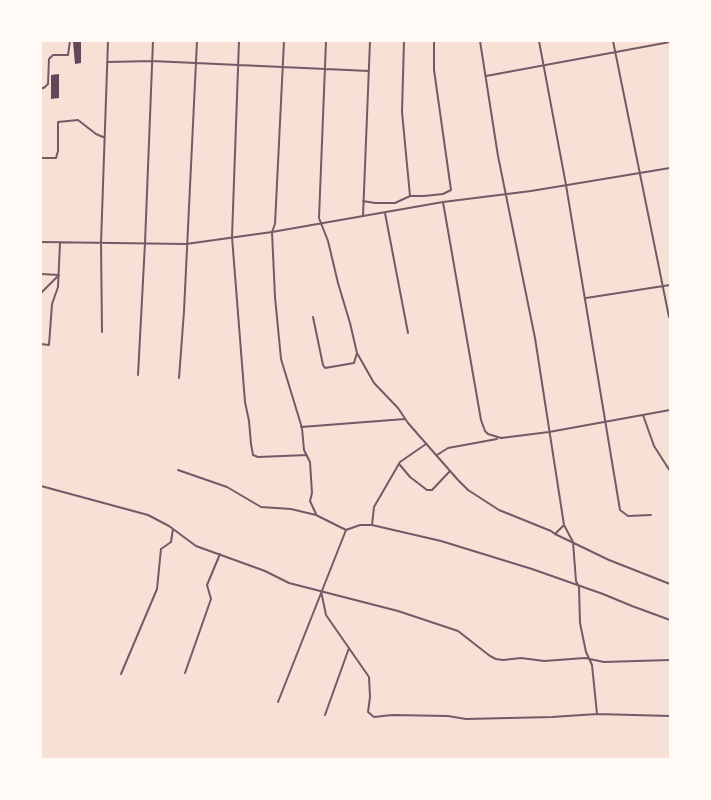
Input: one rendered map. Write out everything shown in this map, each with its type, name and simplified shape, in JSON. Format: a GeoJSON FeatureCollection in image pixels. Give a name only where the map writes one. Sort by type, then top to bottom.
{"type":"FeatureCollection","features":[{"type":"Feature","properties":{"kind":"street"},"geometry":{"type":"LineString","coordinates":[[41,89],[48,84],[49,59],[52,55],[68,55],[70,41]]}},
{"type":"Feature","properties":{"kind":"street"},"geometry":{"type":"LineString","coordinates":[[102,332],[101,243],[108,41]]}},
{"type":"Feature","properties":{"kind":"street"},"geometry":{"type":"LineString","coordinates":[[138,375],[153,41]]}},
{"type":"Feature","properties":{"kind":"street"},"geometry":{"type":"LineString","coordinates":[[179,378],[197,41]]}},
{"type":"Feature","properties":{"kind":"street"},"geometry":{"type":"LineString","coordinates":[[239,41],[232,237],[245,402],[250,421],[253,455],[307,455]]}},
{"type":"Feature","properties":{"kind":"street"},"geometry":{"type":"LineString","coordinates":[[284,41],[275,224],[272,232],[275,297],[281,359],[291,387],[301,428],[304,450],[310,462],[312,493],[310,501],[316,515]]}},
{"type":"Feature","properties":{"kind":"street"},"geometry":{"type":"LineString","coordinates":[[326,41],[319,218],[328,241],[357,353],[374,383],[398,408],[426,444],[458,480],[487,503],[499,510],[551,530],[555,534],[609,560],[670,584]]}},
{"type":"Feature","properties":{"kind":"street"},"geometry":{"type":"LineString","coordinates":[[363,216],[370,41]]}},
{"type":"Feature","properties":{"kind":"street"},"geometry":{"type":"LineString","coordinates":[[404,41],[402,112],[410,196]]}},
{"type":"Feature","properties":{"kind":"street"},"geometry":{"type":"LineString","coordinates":[[363,201],[395,204],[410,196],[430,196],[443,194],[451,190],[434,70],[434,41]]}},
{"type":"Feature","properties":{"kind":"street"},"geometry":{"type":"LineString","coordinates":[[480,41],[498,156],[534,338],[564,524],[572,542],[576,581],[579,587],[580,623],[586,652],[592,665],[598,714]]}},
{"type":"Feature","properties":{"kind":"street"},"geometry":{"type":"LineString","coordinates":[[539,41],[566,185],[620,510],[628,516],[651,515]]}},
{"type":"Feature","properties":{"kind":"street"},"geometry":{"type":"LineString","coordinates":[[613,41],[669,317]]}},
{"type":"Feature","properties":{"kind":"street"},"geometry":{"type":"LineString","coordinates":[[486,76],[670,42]]}},
{"type":"Feature","properties":{"kind":"street"},"geometry":{"type":"LineString","coordinates":[[106,62],[152,60],[369,70]]}},
{"type":"Feature","properties":{"kind":"street"},"geometry":{"type":"LineString","coordinates":[[41,158],[56,158],[58,150],[58,122],[78,120],[96,134],[104,137]]}},
{"type":"Feature","properties":{"kind":"street"},"geometry":{"type":"LineString","coordinates":[[41,242],[186,244],[670,168]]}},
{"type":"Feature","properties":{"kind":"street"},"geometry":{"type":"LineString","coordinates":[[444,202],[481,420],[488,434],[500,438]]}},
{"type":"Feature","properties":{"kind":"street"},"geometry":{"type":"LineString","coordinates":[[384,212],[408,334]]}},
{"type":"Feature","properties":{"kind":"street"},"geometry":{"type":"LineString","coordinates":[[41,344],[49,345],[52,304],[58,287],[60,243]]}},
{"type":"Feature","properties":{"kind":"street"},"geometry":{"type":"LineString","coordinates":[[41,274],[59,275]]}},
{"type":"Feature","properties":{"kind":"street"},"geometry":{"type":"LineString","coordinates":[[41,293],[59,275]]}},
{"type":"Feature","properties":{"kind":"street"},"geometry":{"type":"LineString","coordinates":[[585,298],[670,284]]}},
{"type":"Feature","properties":{"kind":"street"},"geometry":{"type":"LineString","coordinates":[[313,317],[325,368],[354,362],[357,353]]}},
{"type":"Feature","properties":{"kind":"street"},"geometry":{"type":"LineString","coordinates":[[437,455],[448,448],[464,444],[549,432],[670,410]]}},
{"type":"Feature","properties":{"kind":"street"},"geometry":{"type":"LineString","coordinates":[[643,415],[654,446],[670,471]]}},
{"type":"Feature","properties":{"kind":"street"},"geometry":{"type":"LineString","coordinates":[[301,428],[406,419]]}},
{"type":"Feature","properties":{"kind":"street"},"geometry":{"type":"LineString","coordinates":[[372,525],[374,507],[400,464],[426,444]]}},
{"type":"Feature","properties":{"kind":"street"},"geometry":{"type":"LineString","coordinates":[[400,464],[410,477],[427,490],[432,490],[450,471]]}},
{"type":"Feature","properties":{"kind":"street"},"geometry":{"type":"LineString","coordinates":[[178,470],[227,488],[261,507],[291,509],[316,515],[346,530],[360,525],[372,525],[441,541],[532,569],[670,620]]}},
{"type":"Feature","properties":{"kind":"street"},"geometry":{"type":"LineString","coordinates":[[41,486],[148,515],[173,529],[196,546],[265,571],[289,583],[398,610],[458,631],[496,659],[521,658],[544,661],[585,658],[604,662],[670,660]]}},
{"type":"Feature","properties":{"kind":"street"},"geometry":{"type":"LineString","coordinates":[[555,534],[564,524]]}},
{"type":"Feature","properties":{"kind":"street"},"geometry":{"type":"LineString","coordinates":[[121,674],[157,589],[162,549],[171,542],[173,529]]}},
{"type":"Feature","properties":{"kind":"street"},"geometry":{"type":"LineString","coordinates":[[278,702],[346,530]]}},
{"type":"Feature","properties":{"kind":"street"},"geometry":{"type":"LineString","coordinates":[[185,673],[211,599],[207,585],[220,554]]}},
{"type":"Feature","properties":{"kind":"street"},"geometry":{"type":"LineString","coordinates":[[321,591],[326,615],[369,677],[370,697],[368,712],[374,717],[392,715],[448,716],[466,719],[598,714],[670,716]]}},
{"type":"Feature","properties":{"kind":"street"},"geometry":{"type":"LineString","coordinates":[[325,715],[349,648]]}},
{"type":"Feature","properties":{"kind":"building"},"geometry":{"type":"Polygon","coordinates":[[[73,41],[81,41],[81,63],[75,64],[73,41]]]}},
{"type":"Feature","properties":{"kind":"building"},"geometry":{"type":"Polygon","coordinates":[[[59,74],[59,98],[51,99],[51,75],[59,74]]]}}]}
